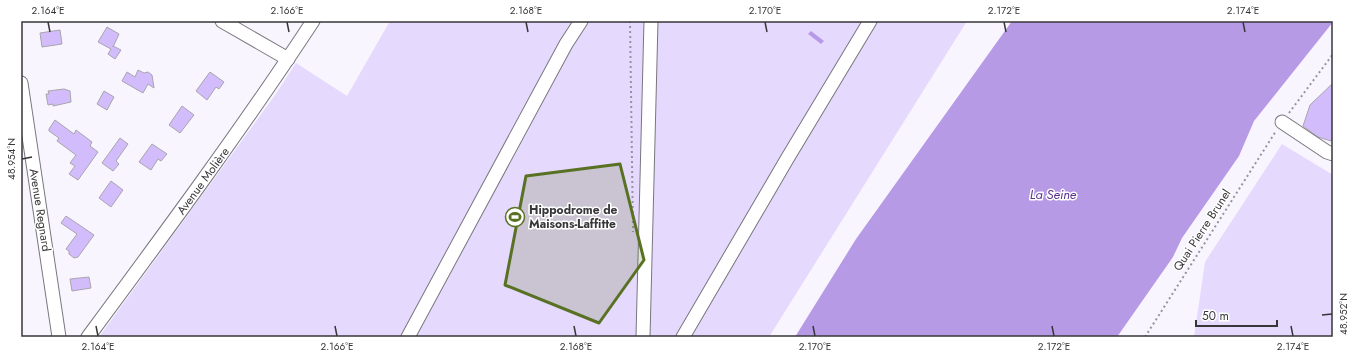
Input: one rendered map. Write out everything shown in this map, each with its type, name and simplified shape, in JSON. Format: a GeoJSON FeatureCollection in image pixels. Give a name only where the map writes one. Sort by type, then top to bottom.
{"type":"FeatureCollection","features":[{"type":"Feature","properties":{"kind":"street"},"geometry":{"type":"LineString","coordinates":[[222,21],[288,59]]}},
{"type":"Feature","properties":{"kind":"street","name":"Avenue Molière"},"geometry":{"type":"LineString","coordinates":[[88,337],[246,122],[313,21]]}},
{"type":"Feature","properties":{"kind":"street"},"geometry":{"type":"LineString","coordinates":[[408,337],[566,44],[581,21]]}},
{"type":"Feature","properties":{"kind":"street"},"geometry":{"type":"LineString","coordinates":[[642,337],[651,21]]}},
{"type":"Feature","properties":{"kind":"street"},"geometry":{"type":"LineString","coordinates":[[683,337],[870,21]]}},
{"type":"Feature","properties":{"kind":"street","name":"Avenue Regnard"},"geometry":{"type":"LineString","coordinates":[[21,83],[59,337]]}},
{"type":"Feature","properties":{"kind":"street"},"geometry":{"type":"LineString","coordinates":[[1282,122],[1327,152],[1333,154]]}},
{"type":"Feature","properties":{"kind":"path"},"geometry":{"type":"LineString","coordinates":[[630,21],[633,234]]}},
{"type":"Feature","properties":{"kind":"path","name":"Quai Pierre Brunel"},"geometry":{"type":"LineString","coordinates":[[1145,337],[1274,133],[1333,54]]}},
{"type":"Feature","properties":{"kind":"highlighted area"},"geometry":{"type":"Polygon","coordinates":[[[620,164],[644,260],[599,323],[505,285],[526,176],[620,164]]]}},
{"type":"Feature","properties":{"kind":"shaded area","name":"Hippodrome de Maisons-Laffitte"},"geometry":{"type":"Polygon","coordinates":[[[390,21],[967,21],[769,337],[99,337],[275,95],[296,63],[347,96],[390,21]]]}},
{"type":"Feature","properties":{"kind":"shaded area"},"geometry":{"type":"Polygon","coordinates":[[[1282,144],[1333,175],[1333,337],[1194,337],[1205,262],[1282,144]]]}},
{"type":"Feature","properties":{"kind":"water","name":"La Seine"},"geometry":{"type":"Polygon","coordinates":[[[1012,21],[1333,22],[1254,121],[1239,156],[1182,238],[1173,257],[1117,337],[795,337],[856,239],[1012,21]]]}},
{"type":"Feature","properties":{"kind":"water"},"geometry":{"type":"Polygon","coordinates":[[[811,31],[824,41],[821,44],[808,34],[811,31]]]}},
{"type":"Feature","properties":{"kind":"building"},"geometry":{"type":"Polygon","coordinates":[[[107,27],[119,34],[113,46],[121,50],[115,59],[108,54],[111,49],[98,42],[107,27]]]}},
{"type":"Feature","properties":{"kind":"building"},"geometry":{"type":"Polygon","coordinates":[[[60,30],[62,44],[42,47],[40,33],[60,30]]]}},
{"type":"Feature","properties":{"kind":"building"},"geometry":{"type":"Polygon","coordinates":[[[138,70],[144,73],[148,72],[152,75],[154,88],[148,84],[143,93],[122,81],[127,72],[135,77],[138,70]]]}},
{"type":"Feature","properties":{"kind":"building"},"geometry":{"type":"Polygon","coordinates":[[[210,72],[224,82],[219,89],[216,87],[207,100],[196,91],[210,72]]]}},
{"type":"Feature","properties":{"kind":"building"},"geometry":{"type":"Polygon","coordinates":[[[1333,83],[1333,134],[1331,141],[1318,137],[1303,126],[1310,105],[1333,83]]]}},
{"type":"Feature","properties":{"kind":"building"},"geometry":{"type":"Polygon","coordinates":[[[64,89],[70,91],[71,102],[53,106],[53,104],[48,105],[46,94],[49,94],[48,91],[64,89]]]}},
{"type":"Feature","properties":{"kind":"building"},"geometry":{"type":"Polygon","coordinates":[[[104,91],[114,97],[107,110],[97,104],[104,91]]]}},
{"type":"Feature","properties":{"kind":"building"},"geometry":{"type":"Polygon","coordinates":[[[182,106],[194,115],[180,133],[169,125],[182,106]]]}},
{"type":"Feature","properties":{"kind":"building"},"geometry":{"type":"Polygon","coordinates":[[[55,120],[74,134],[76,130],[92,142],[90,146],[98,152],[78,180],[69,174],[75,166],[70,163],[76,155],[57,141],[59,138],[49,131],[55,120]]]}},
{"type":"Feature","properties":{"kind":"building"},"geometry":{"type":"Polygon","coordinates":[[[120,138],[128,144],[116,161],[119,164],[113,171],[102,163],[120,138]]]}},
{"type":"Feature","properties":{"kind":"building"},"geometry":{"type":"Polygon","coordinates":[[[152,144],[167,154],[161,161],[158,159],[151,170],[139,162],[152,144]]]}},
{"type":"Feature","properties":{"kind":"building"},"geometry":{"type":"Polygon","coordinates":[[[111,181],[123,190],[111,207],[99,198],[111,181]]]}},
{"type":"Feature","properties":{"kind":"building"},"geometry":{"type":"Polygon","coordinates":[[[66,216],[94,235],[78,257],[74,258],[66,249],[77,234],[61,223],[66,216]]]}},
{"type":"Feature","properties":{"kind":"building"},"geometry":{"type":"Polygon","coordinates":[[[89,277],[91,288],[72,291],[70,279],[89,277]]]}},
{"type":"Feature","properties":{"kind":"place","name":"Hippodrome de Maisons-Laffitte"},"geometry":{"type":"Point","coordinates":[515,217]}}]}
